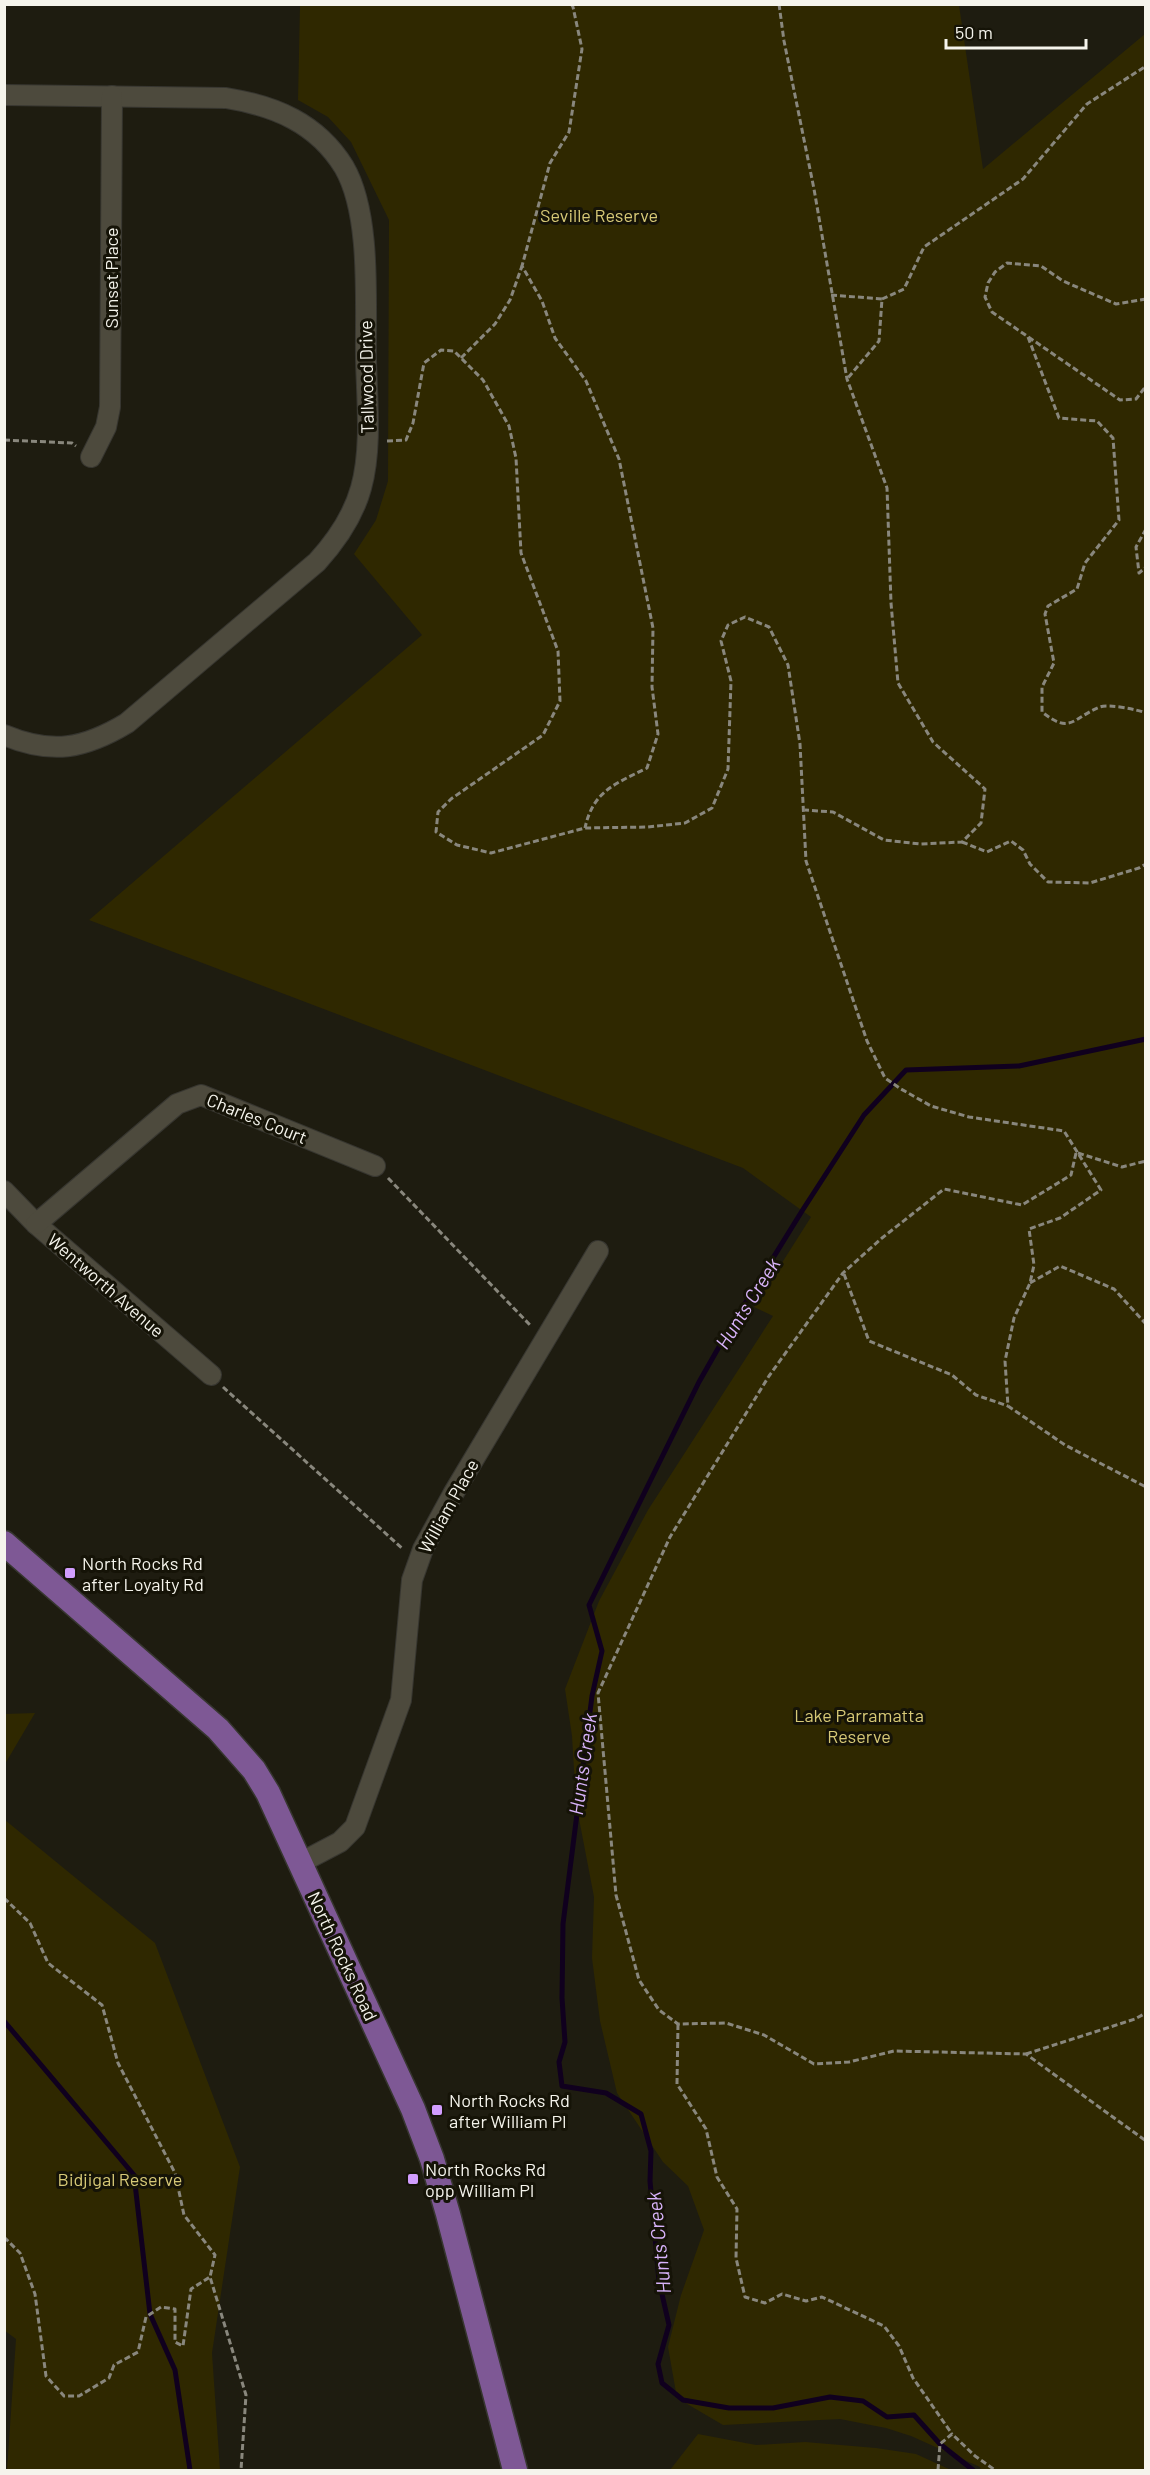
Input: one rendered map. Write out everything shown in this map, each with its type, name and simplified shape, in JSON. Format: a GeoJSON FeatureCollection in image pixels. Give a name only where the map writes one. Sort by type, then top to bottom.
{"type":"FeatureCollection","features":[{"type":"Feature","properties":{"kind":"main road","name":"North Rocks Road"},"geometry":{"type":"LineString","coordinates":[[4,1543],[195,1707],[230,1741],[254,1770],[268,1793],[413,2109],[432,2159],[515,2470]]}},
{"type":"Feature","properties":{"kind":"street","name":"Tallwood Drive"},"geometry":{"type":"LineString","coordinates":[[4,95],[226,98],[254,102],[280,111],[302,122],[322,139],[345,169],[352,188],[364,244],[367,436],[362,486],[345,525],[332,546],[317,562],[127,723],[107,735],[73,747],[56,748],[36,745],[4,735]]}},
{"type":"Feature","properties":{"kind":"street","name":"Sunset Place"},"geometry":{"type":"LineString","coordinates":[[91,457],[106,427],[110,407],[112,96]]}},
{"type":"Feature","properties":{"kind":"street","name":"Charles Court"},"geometry":{"type":"LineString","coordinates":[[36,1224],[177,1104],[201,1095],[375,1166]]}},
{"type":"Feature","properties":{"kind":"street","name":"Wentworth Avenue"},"geometry":{"type":"LineString","coordinates":[[4,1191],[36,1224],[211,1376]]}},
{"type":"Feature","properties":{"kind":"street","name":"William Place"},"geometry":{"type":"LineString","coordinates":[[300,1863],[340,1842],[355,1827],[401,1700],[412,1580],[423,1549],[453,1494],[598,1251]]}},
{"type":"Feature","properties":{"kind":"path"},"geometry":{"type":"LineString","coordinates":[[461,358],[495,324],[510,300],[522,266],[550,163],[569,132],[582,49],[571,4]]}},
{"type":"Feature","properties":{"kind":"path"},"geometry":{"type":"LineString","coordinates":[[779,4],[847,379],[887,488],[891,603],[898,683],[933,742],[985,789],[981,823],[962,842]]}},
{"type":"Feature","properties":{"kind":"path"},"geometry":{"type":"LineString","coordinates":[[831,294],[882,299],[904,289],[924,247],[1023,179],[1087,104],[1146,66]]}},
{"type":"Feature","properties":{"kind":"path"},"geometry":{"type":"LineString","coordinates":[[1146,299],[1116,304],[1063,281],[1041,266],[1007,263],[995,272],[988,284],[985,297],[992,312],[1120,400],[1136,399],[1146,386]]}},
{"type":"Feature","properties":{"kind":"path"},"geometry":{"type":"LineString","coordinates":[[522,266],[542,301],[555,338],[586,381],[619,459],[653,628],[652,687],[658,734],[647,768],[601,793],[588,810],[585,828]]}},
{"type":"Feature","properties":{"kind":"path"},"geometry":{"type":"LineString","coordinates":[[847,379],[879,341],[882,299]]}},
{"type":"Feature","properties":{"kind":"path"},"geometry":{"type":"LineString","coordinates":[[1028,338],[1059,418],[1097,421],[1113,438],[1119,520],[1085,563],[1077,589],[1048,606],[1046,614],[1054,663],[1042,687],[1042,712],[1056,723],[1069,724],[1102,706],[1146,713]]}},
{"type":"Feature","properties":{"kind":"path"},"geometry":{"type":"LineString","coordinates":[[367,436],[390,442],[405,440],[412,423],[424,363],[441,350],[454,351],[483,380],[509,426],[516,458],[521,553],[558,651],[560,701],[543,735],[509,761],[451,799],[438,812],[436,832],[457,845],[491,852],[585,828],[648,827],[685,823],[712,808],[728,769],[731,681],[721,641],[728,625],[745,617],[769,627],[788,665],[800,744],[806,861],[867,1041],[885,1078],[931,1106],[969,1117],[1064,1131],[1101,1190],[1060,1218],[1029,1229],[1034,1265],[1030,1283],[1014,1318],[1005,1361],[1008,1406]]}},
{"type":"Feature","properties":{"kind":"path"},"geometry":{"type":"LineString","coordinates":[[4,441],[72,443],[91,457]]}},
{"type":"Feature","properties":{"kind":"path"},"geometry":{"type":"LineString","coordinates":[[1146,529],[1136,547],[1139,573],[1146,567]]}},
{"type":"Feature","properties":{"kind":"path"},"geometry":{"type":"LineString","coordinates":[[805,810],[834,812],[884,840],[921,844],[962,842],[987,852],[1011,841],[1023,850],[1030,864],[1048,882],[1090,883],[1146,864]]}},
{"type":"Feature","properties":{"kind":"path"},"geometry":{"type":"LineString","coordinates":[[1076,1153],[1122,1167],[1146,1161]]}},
{"type":"Feature","properties":{"kind":"path"},"geometry":{"type":"LineString","coordinates":[[1076,1153],[1071,1175],[1022,1205],[944,1189],[882,1238],[843,1274],[769,1376],[670,1537],[598,1693],[616,1895],[639,1980],[660,2010],[678,2024],[726,2022],[764,2035],[814,2064],[849,2062],[894,2051],[1026,2054],[1135,2019],[1146,2013]]}},
{"type":"Feature","properties":{"kind":"path"},"geometry":{"type":"LineString","coordinates":[[375,1166],[412,1201],[546,1341]]}},
{"type":"Feature","properties":{"kind":"path"},"geometry":{"type":"LineString","coordinates":[[1030,1283],[1060,1266],[1114,1289],[1146,1324]]}},
{"type":"Feature","properties":{"kind":"path"},"geometry":{"type":"LineString","coordinates":[[843,1274],[868,1341],[952,1375],[976,1395],[1008,1406],[1065,1444],[1146,1488]]}},
{"type":"Feature","properties":{"kind":"path"},"geometry":{"type":"LineString","coordinates":[[211,1376],[418,1562]]}},
{"type":"Feature","properties":{"kind":"path"},"geometry":{"type":"LineString","coordinates":[[4,1898],[30,1923],[48,1963],[102,2005],[118,2063],[175,2173],[184,2215],[214,2255],[210,2277],[246,2396],[241,2470]]}},
{"type":"Feature","properties":{"kind":"path"},"geometry":{"type":"LineString","coordinates":[[678,2024],[678,2084],[706,2129],[717,2177],[737,2209],[736,2258],[745,2297],[765,2303],[782,2294],[806,2301],[822,2297],[884,2326],[898,2346],[913,2378],[952,2434],[975,2456],[995,2470]]}},
{"type":"Feature","properties":{"kind":"path"},"geometry":{"type":"LineString","coordinates":[[1026,2054],[1146,2141]]}},
{"type":"Feature","properties":{"kind":"path"},"geometry":{"type":"LineString","coordinates":[[4,2237],[20,2253],[35,2294],[46,2376],[64,2396],[79,2396],[109,2378],[114,2366],[138,2352],[146,2317],[161,2307],[175,2309],[175,2342],[183,2346],[191,2289],[210,2277]]}},
{"type":"Feature","properties":{"kind":"path"},"geometry":{"type":"LineString","coordinates":[[938,2470],[940,2444],[952,2434]]}},
{"type":"Feature","properties":{"kind":"green space"},"geometry":{"type":"Polygon","coordinates":[[[300,5],[959,5],[983,169],[1145,34],[1145,2470],[981,2470],[980,2467],[911,2436],[886,2428],[840,2419],[723,2425],[677,2398],[668,2347],[681,2295],[704,2230],[688,2186],[663,2162],[617,2093],[600,2021],[592,1958],[594,1897],[576,1803],[572,1736],[565,1689],[599,1601],[648,1510],[773,1316],[754,1307],[811,1217],[743,1168],[89,920],[422,635],[354,554],[376,520],[388,481],[389,220],[351,142],[328,117],[298,100],[300,5]]]}},
{"type":"Feature","properties":{"kind":"green space"},"geometry":{"type":"Polygon","coordinates":[[[35,1713],[5,1764],[5,1714],[35,1713]]]}},
{"type":"Feature","properties":{"kind":"green space","name":"Bidjigal Reserve"},"geometry":{"type":"Polygon","coordinates":[[[5,1820],[155,1943],[240,2167],[212,2353],[220,2470],[7,2470],[16,2339],[4,2330],[5,1820]]]}},
{"type":"Feature","properties":{"kind":"green space"},"geometry":{"type":"Polygon","coordinates":[[[698,2434],[756,2445],[805,2442],[876,2448],[916,2454],[951,2470],[670,2470],[698,2434]]]}},
{"type":"Feature","properties":{"kind":"waterway","name":"Hunts Creek"},"geometry":{"type":"LineString","coordinates":[[973,2470],[940,2444],[914,2415],[887,2417],[863,2401],[830,2397],[773,2408],[729,2408],[683,2400],[662,2383],[658,2364],[669,2325],[659,2281],[650,2181],[651,2151],[641,2114],[606,2093],[562,2086],[559,2062],[565,2042],[562,1998],[563,1924],[592,1696],[602,1651],[589,1605],[699,1382],[728,1331],[864,1115],[906,1070],[1019,1066],[1146,1039]]}},
{"type":"Feature","properties":{"kind":"waterway"},"geometry":{"type":"LineString","coordinates":[[4,2021],[134,2175],[150,2314],[175,2370],[190,2470]]}},
{"type":"Feature","properties":{"kind":"place","name":"North Rocks Rd after Loyalty Rd"},"geometry":{"type":"Point","coordinates":[70,1573]}},
{"type":"Feature","properties":{"kind":"place","name":"North Rocks Rd after William Pl"},"geometry":{"type":"Point","coordinates":[437,2110]}},
{"type":"Feature","properties":{"kind":"place","name":"North Rocks Rd opp William Pl"},"geometry":{"type":"Point","coordinates":[413,2179]}},
{"type":"Feature","properties":{"kind":"park label","name":"Seville Reserve"},"geometry":{"type":"Point","coordinates":[599,215]}},
{"type":"Feature","properties":{"kind":"park label","name":"Lake Parramatta Reserve"},"geometry":{"type":"Point","coordinates":[859,1725]}}]}
